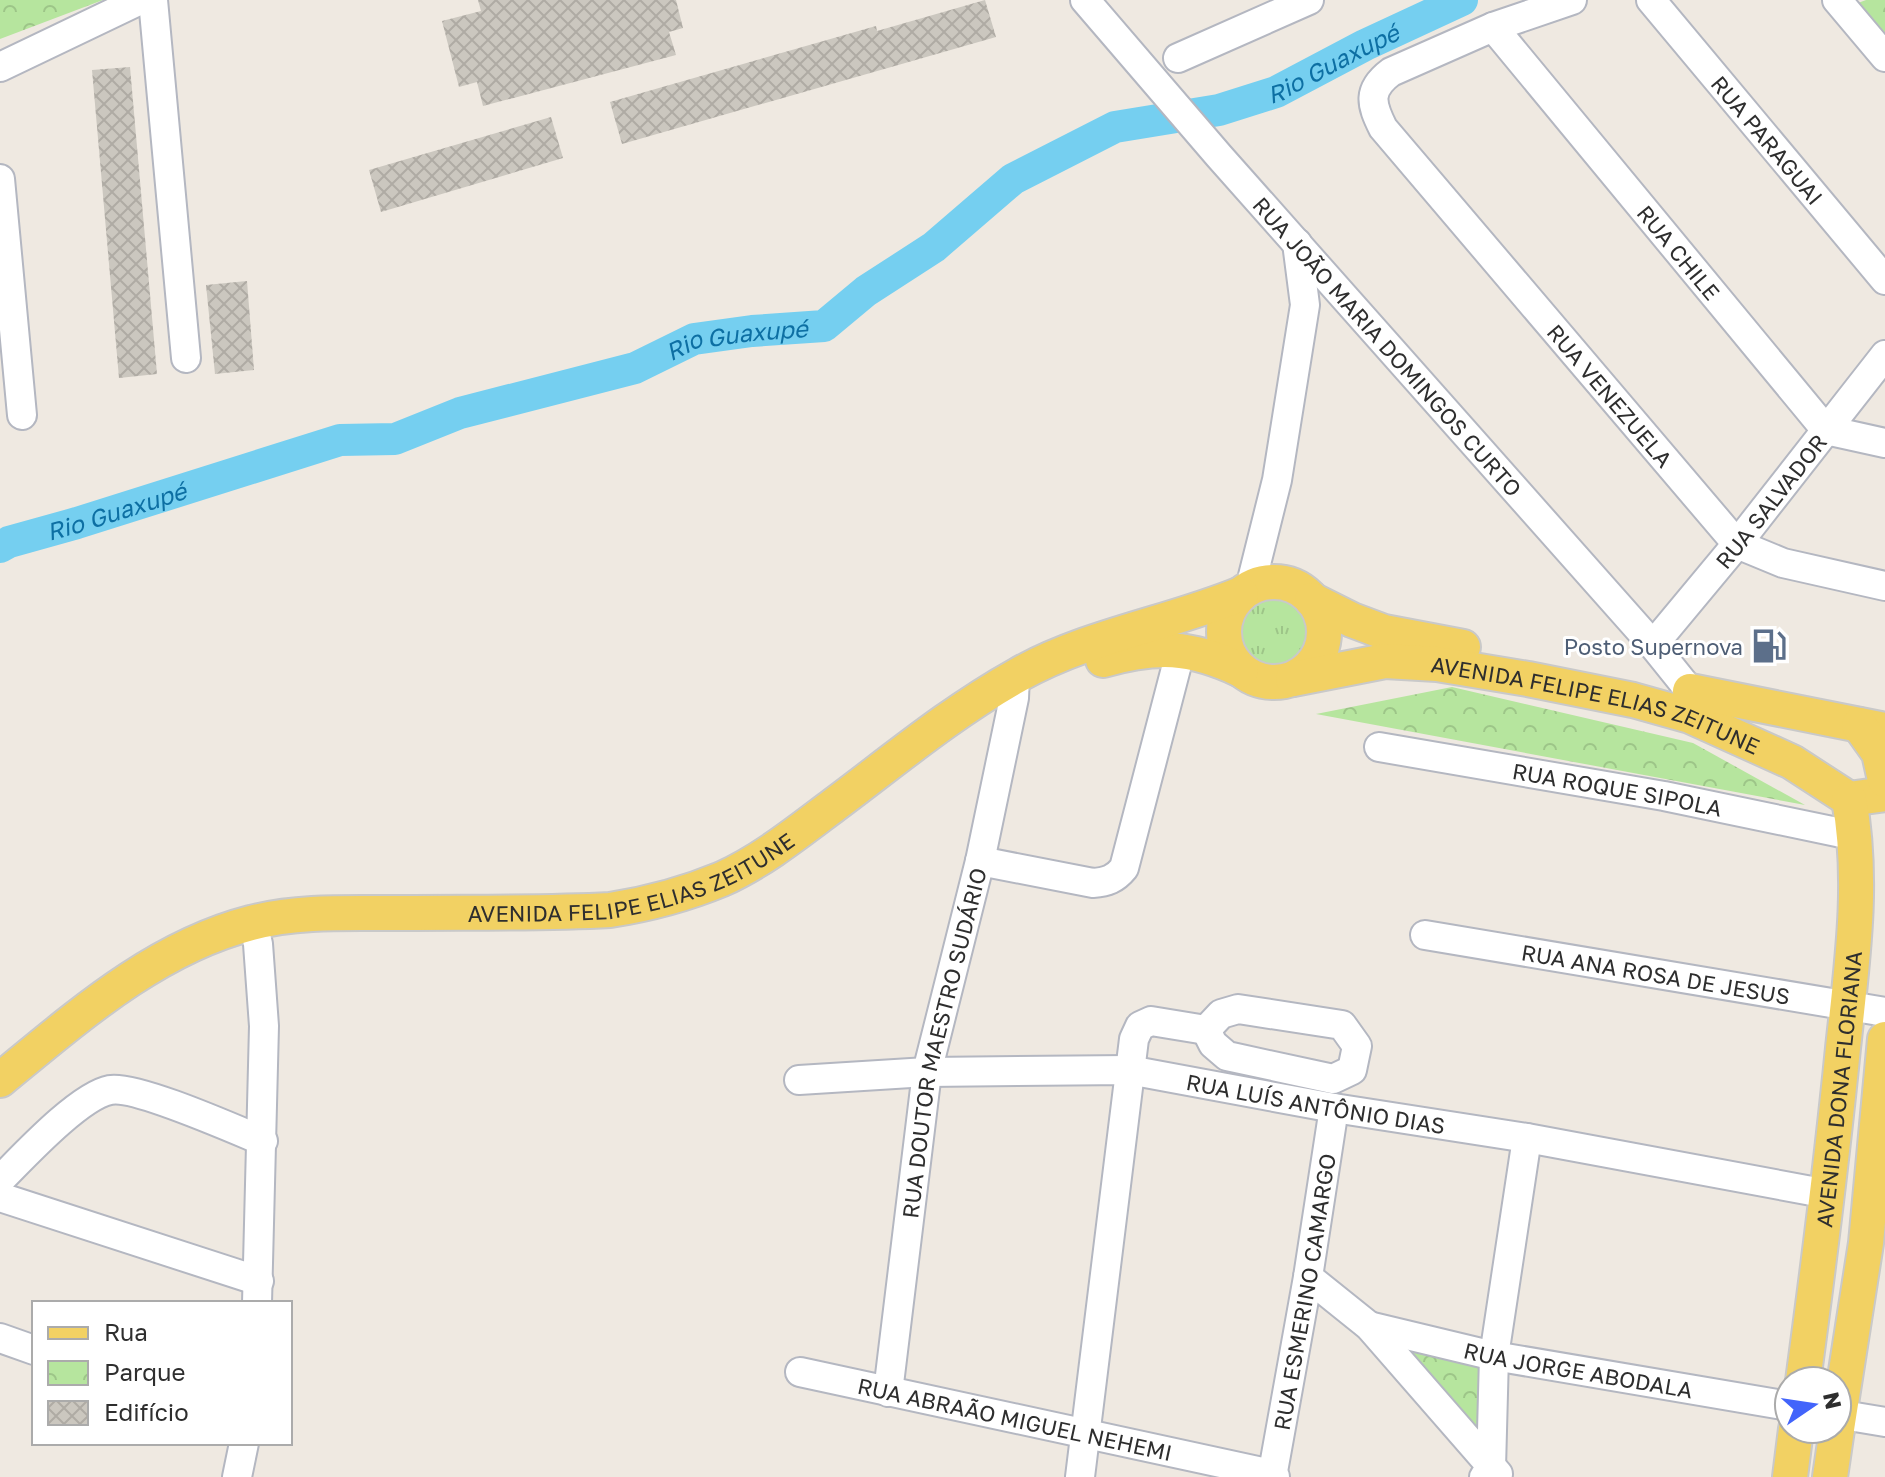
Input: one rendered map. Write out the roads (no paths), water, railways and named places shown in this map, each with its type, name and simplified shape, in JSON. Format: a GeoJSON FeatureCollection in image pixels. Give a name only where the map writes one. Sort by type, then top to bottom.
{"type":"FeatureCollection","features":[{"type":"Feature","properties":{"kind":"main road"},"geometry":{"type":"LineString","coordinates":[[1282,582],[1312,600],[1323,620],[1323,644],[1312,665],[1293,679],[1270,682],[1241,670],[1229,653],[1224,632],[1228,611],[1246,591],[1260,584],[1282,582]]}},
{"type":"Feature","properties":{"kind":"main road","name":"AVENIDA FELIPE ELIAS ZEITUNE"},"geometry":{"type":"LineString","coordinates":[[0,1080],[85,1011],[143,971],[200,942],[256,933],[329,914],[610,910],[642,905],[723,878],[773,849],[896,759],[1014,687],[1099,640],[1207,608],[1246,591]]}},
{"type":"Feature","properties":{"kind":"main road","name":"AVENIDA FELIPE ELIAS ZEITUNE"},"geometry":{"type":"LineString","coordinates":[[1312,600],[1384,632],[1872,728]]}},
{"type":"Feature","properties":{"kind":"main road","name":"AVENIDA FELIPE ELIAS ZEITUNE"},"geometry":{"type":"LineString","coordinates":[[1014,687],[1054,678],[1098,661],[1147,650],[1181,649],[1213,657],[1241,670]]}},
{"type":"Feature","properties":{"kind":"main road","name":"AVENIDA FELIPE ELIAS ZEITUNE"},"geometry":{"type":"LineString","coordinates":[[1293,679],[1385,661],[1466,668],[1665,708],[1690,716],[1794,763],[1849,799]]}},
{"type":"Feature","properties":{"kind":"main road"},"geometry":{"type":"LineString","coordinates":[[1690,691],[1794,763],[1797,743],[1812,716]]}},
{"type":"Feature","properties":{"kind":"main road"},"geometry":{"type":"LineString","coordinates":[[1872,728],[1885,780]]}},
{"type":"Feature","properties":{"kind":"main road"},"geometry":{"type":"LineString","coordinates":[[1849,799],[1885,794]]}},
{"type":"Feature","properties":{"kind":"main road","name":"AVENIDA DONA FLORIANA"},"geometry":{"type":"LineString","coordinates":[[1805,1365],[1828,1194],[1856,906],[1856,836],[1849,799]]}},
{"type":"Feature","properties":{"kind":"main road","name":"AVENIDA FELIPE ELIAS ZEITUNE"},"geometry":{"type":"LineString","coordinates":[[0,1104],[125,1005],[256,933]]}},
{"type":"Feature","properties":{"kind":"main road","name":"AVENIDA DONA FLORIANA"},"geometry":{"type":"LineString","coordinates":[[1850,1365],[1875,1245],[1884,1059]]}},
{"type":"Feature","properties":{"kind":"main road"},"geometry":{"type":"LineString","coordinates":[[1790,1477],[1794,1445]]}},
{"type":"Feature","properties":{"kind":"main road","name":"AVENIDA DONA FLORIANA"},"geometry":{"type":"LineString","coordinates":[[1830,1477],[1835,1445]]}},
{"type":"Feature","properties":{"kind":"street"},"geometry":{"type":"LineString","coordinates":[[0,67],[140,0]]}},
{"type":"Feature","properties":{"kind":"street"},"geometry":{"type":"LineString","coordinates":[[153,0],[186,358]]}},
{"type":"Feature","properties":{"kind":"street","name":"RUA JOÃO MARIA DOMINGOS CURTO"},"geometry":{"type":"LineString","coordinates":[[1085,0],[1219,156],[1653,645],[1690,691]]}},
{"type":"Feature","properties":{"kind":"street"},"geometry":{"type":"LineString","coordinates":[[1178,58],[1309,0]]}},
{"type":"Feature","properties":{"kind":"street"},"geometry":{"type":"LineString","coordinates":[[1493,27],[1572,0]]}},
{"type":"Feature","properties":{"kind":"street","name":"RUA PARAGUAI"},"geometry":{"type":"LineString","coordinates":[[1651,0],[1885,280]]}},
{"type":"Feature","properties":{"kind":"street"},"geometry":{"type":"LineString","coordinates":[[1837,0],[1885,57]]}},
{"type":"Feature","properties":{"kind":"street","name":"RUA VENEZUELA"},"geometry":{"type":"LineString","coordinates":[[1493,27],[1391,72],[1379,81],[1373,90],[1373,102],[1383,128],[1737,544],[1783,563],[1885,586]]}},
{"type":"Feature","properties":{"kind":"street","name":"RUA CHILE"},"geometry":{"type":"LineString","coordinates":[[1493,27],[1826,430]]}},
{"type":"Feature","properties":{"kind":"street"},"geometry":{"type":"LineString","coordinates":[[0,179],[22,415]]}},
{"type":"Feature","properties":{"kind":"street"},"geometry":{"type":"LineString","coordinates":[[1246,591],[1277,480],[1305,305],[1297,243]]}},
{"type":"Feature","properties":{"kind":"street"},"geometry":{"type":"LineString","coordinates":[[1305,305],[1332,281]]}},
{"type":"Feature","properties":{"kind":"street","name":"RUA SALVADOR"},"geometry":{"type":"LineString","coordinates":[[1653,645],[1737,544],[1885,355]]}},
{"type":"Feature","properties":{"kind":"street"},"geometry":{"type":"LineString","coordinates":[[1826,430],[1885,443]]}},
{"type":"Feature","properties":{"kind":"street"},"geometry":{"type":"LineString","coordinates":[[980,861],[1093,883],[1105,883],[1119,875],[1124,868],[1181,649]]}},
{"type":"Feature","properties":{"kind":"street","name":"RUA DOUTOR MAESTRO SUDÁRIO"},"geometry":{"type":"LineString","coordinates":[[888,1392],[927,1072],[980,861],[1014,687]]}},
{"type":"Feature","properties":{"kind":"street","name":"RUA ROQUE SIPOLA"},"geometry":{"type":"LineString","coordinates":[[1379,747],[1664,796],[1856,836]]}},
{"type":"Feature","properties":{"kind":"street"},"geometry":{"type":"LineString","coordinates":[[0,1197],[258,1292],[264,1026],[256,933]]}},
{"type":"Feature","properties":{"kind":"street","name":"RUA ANA ROSA DE JESUS"},"geometry":{"type":"LineString","coordinates":[[1425,935],[1885,1012]]}},
{"type":"Feature","properties":{"kind":"street"},"geometry":{"type":"LineString","coordinates":[[1238,1009],[1342,1025],[1357,1046],[1356,1059],[1352,1070],[1333,1079],[1227,1056],[1213,1044],[1206,1030],[1221,1014],[1238,1009]]}},
{"type":"Feature","properties":{"kind":"street"},"geometry":{"type":"LineString","coordinates":[[1080,1477],[1134,1039],[1145,1023],[1151,1021],[1206,1030]]}},
{"type":"Feature","properties":{"kind":"street","name":"RUA LUÍS ANTÔNIO DIAS"},"geometry":{"type":"LineString","coordinates":[[799,1080],[927,1072],[1129,1070],[1334,1108],[1527,1138],[1828,1194]]}},
{"type":"Feature","properties":{"kind":"street"},"geometry":{"type":"LineString","coordinates":[[0,1180],[80,1107],[111,1090],[137,1093],[263,1141]]}},
{"type":"Feature","properties":{"kind":"street","name":"RUA ESMERINO CAMARGO"},"geometry":{"type":"LineString","coordinates":[[1273,1476],[1334,1108]]}},
{"type":"Feature","properties":{"kind":"street"},"geometry":{"type":"LineString","coordinates":[[1492,1474],[1494,1356],[1527,1138]]}},
{"type":"Feature","properties":{"kind":"street"},"geometry":{"type":"LineString","coordinates":[[1308,1277],[1369,1326],[1492,1474]]}},
{"type":"Feature","properties":{"kind":"street","name":"RUA JORGE ABODALA"},"geometry":{"type":"LineString","coordinates":[[1369,1326],[1494,1356],[1773,1403]]}},
{"type":"Feature","properties":{"kind":"street"},"geometry":{"type":"LineString","coordinates":[[0,1338],[32,1349]]}},
{"type":"Feature","properties":{"kind":"street","name":"RUA ABRAÃO MIGUEL NEHEMI"},"geometry":{"type":"LineString","coordinates":[[800,1372],[1273,1476]]}},
{"type":"Feature","properties":{"kind":"street"},"geometry":{"type":"LineString","coordinates":[[1853,1422],[1885,1422]]}},
{"type":"Feature","properties":{"kind":"street"},"geometry":{"type":"LineString","coordinates":[[237,1477],[244,1445]]}},
{"type":"Feature","properties":{"kind":"waterway","name":"Rio Guaxupé"},"geometry":{"type":"LineString","coordinates":[[0,547],[340,440],[395,439],[460,413],[635,368],[694,339],[824,326],[866,291],[934,247],[1013,179],[1115,127],[1219,110],[1276,92],[1365,45],[1462,0]]}},
{"type":"Feature","properties":{"kind":"place","name":"Posto Supernova"},"geometry":{"type":"Point","coordinates":[1769,646]}}]}
